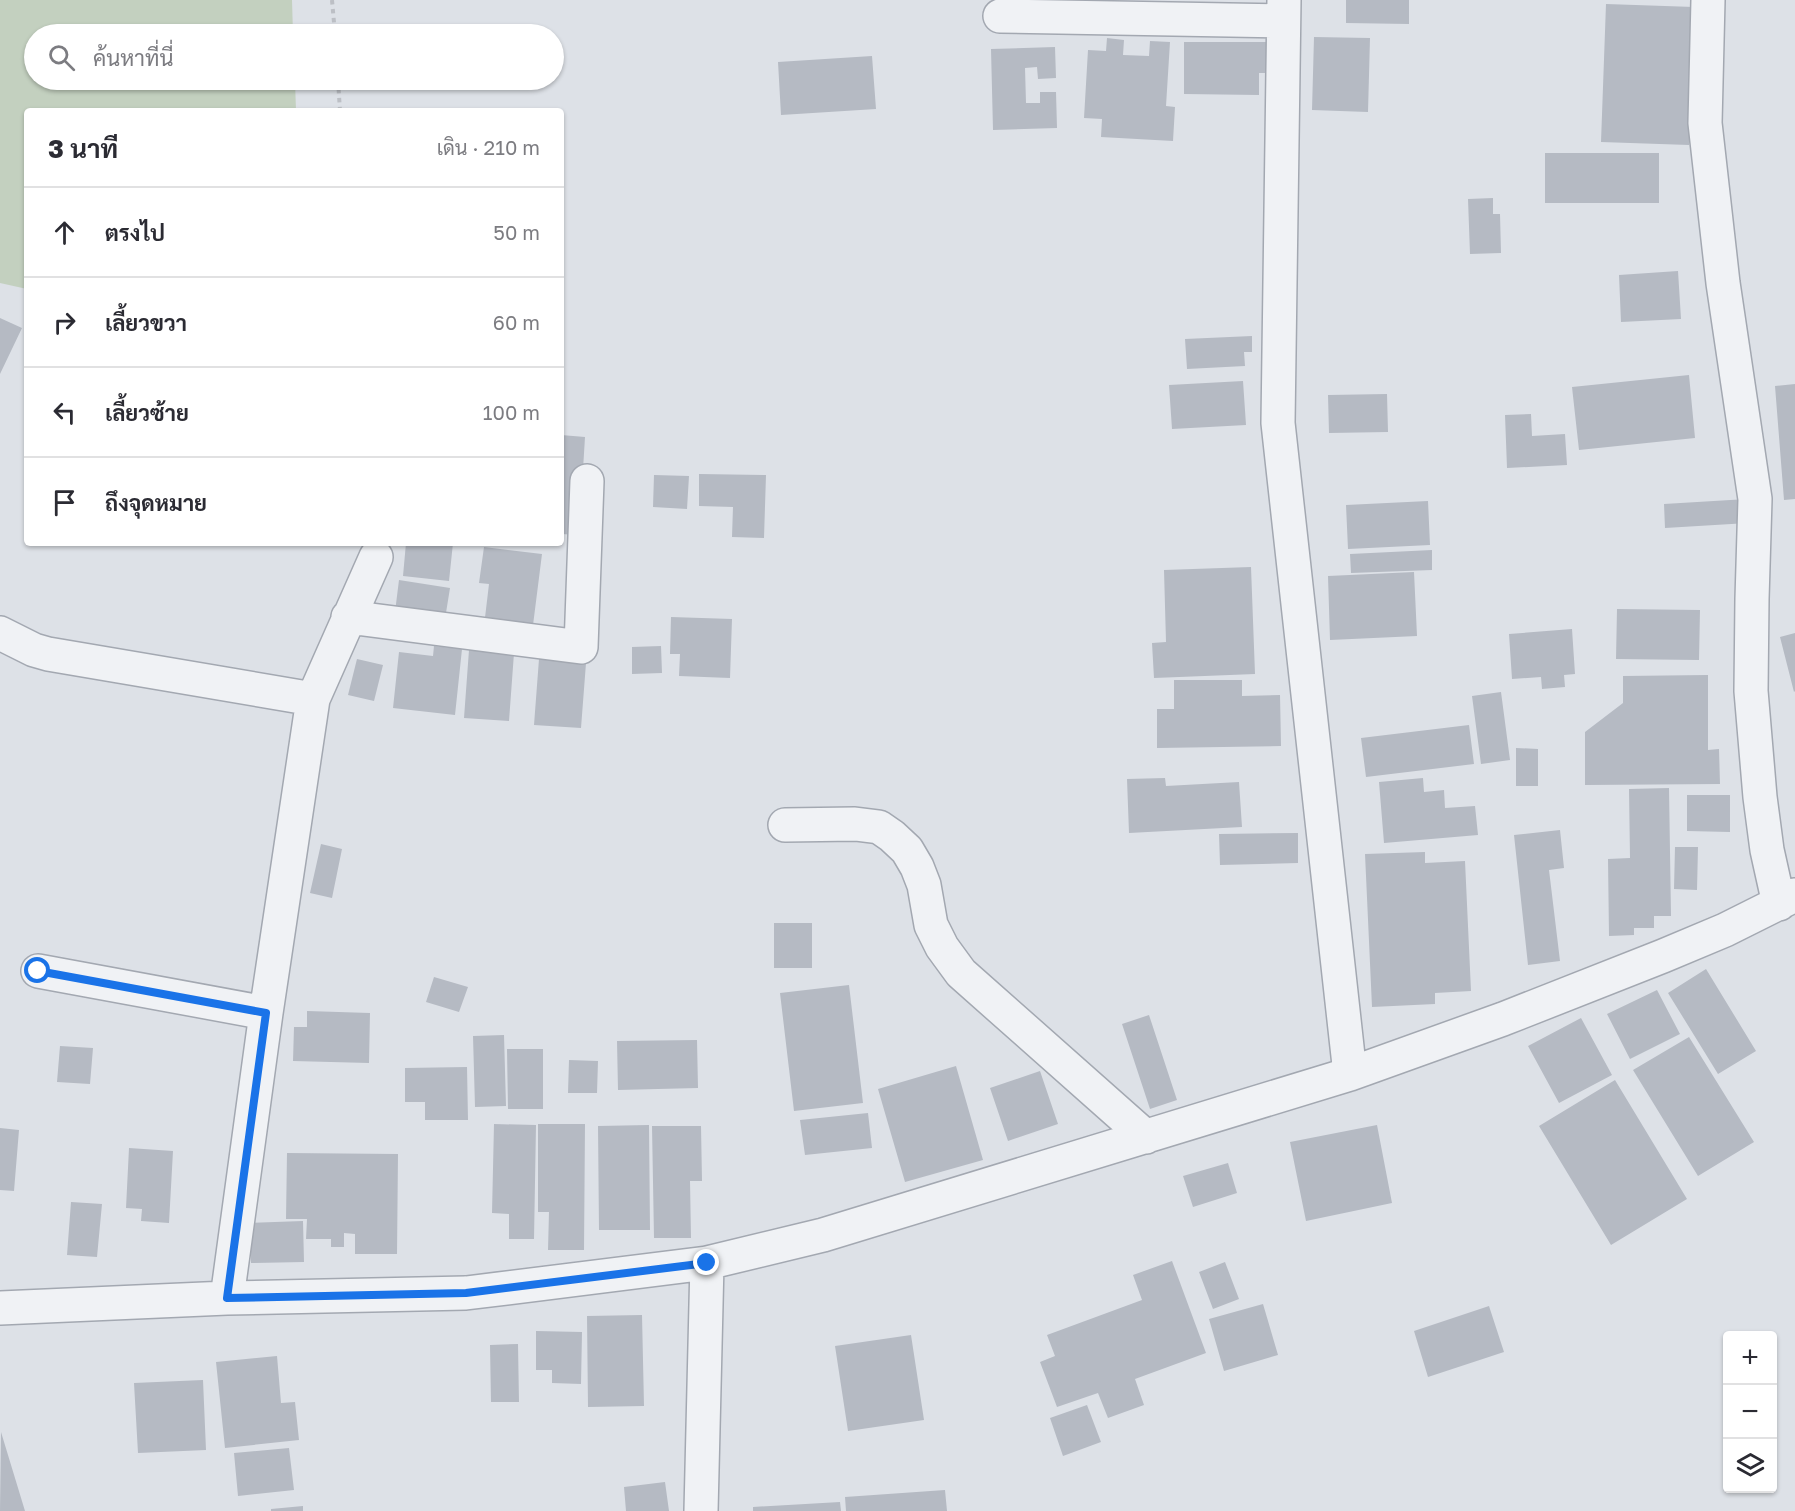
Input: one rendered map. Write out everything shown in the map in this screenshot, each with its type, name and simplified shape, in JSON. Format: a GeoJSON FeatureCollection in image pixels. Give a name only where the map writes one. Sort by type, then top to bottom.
{"type":"FeatureCollection","features":[{"type":"Feature","properties":{"kind":"street"},"geometry":{"type":"LineString","coordinates":[[0,1308],[227,1298],[466,1293],[707,1263],[823,1235],[1350,1074],[1503,1019],[1663,956],[1725,930],[1787,900],[1767,850],[1760,797],[1751,691],[1755,499],[1723,283],[1704,123],[1708,0]]}},
{"type":"Feature","properties":{"kind":"street"},"geometry":{"type":"LineString","coordinates":[[1000,16],[1284,10],[1278,423],[1350,1074]]}},
{"type":"Feature","properties":{"kind":"street"},"geometry":{"type":"LineString","coordinates":[[348,617],[581,647],[587,481]]}},
{"type":"Feature","properties":{"kind":"street"},"geometry":{"type":"LineString","coordinates":[[227,1298],[266,1013],[313,699],[376,557]]}},
{"type":"Feature","properties":{"kind":"street"},"geometry":{"type":"LineString","coordinates":[[0,633],[34,650],[48,654],[313,699]]}},
{"type":"Feature","properties":{"kind":"street"},"geometry":{"type":"LineString","coordinates":[[785,825],[855,824],[879,828],[892,837],[907,850],[917,867],[924,885],[931,926],[942,947],[961,973],[1146,1137]]}},
{"type":"Feature","properties":{"kind":"street"},"geometry":{"type":"LineString","coordinates":[[38,971],[266,1013]]}},
{"type":"Feature","properties":{"kind":"street"},"geometry":{"type":"LineString","coordinates":[[701,1511],[707,1263]]}},
{"type":"Feature","properties":{"kind":"path"},"geometry":{"type":"LineString","coordinates":[[332,0],[334,24]]}},
{"type":"Feature","properties":{"kind":"path"},"geometry":{"type":"LineString","coordinates":[[339,90],[340,108]]}},
{"type":"Feature","properties":{"kind":"green space"},"geometry":{"type":"Polygon","coordinates":[[[0,0],[292,0],[293,24],[24,24],[24,90],[295,90],[296,108],[24,108],[24,288],[0,283],[0,0]]]}},
{"type":"Feature","properties":{"kind":"building"},"geometry":{"type":"Polygon","coordinates":[[[1346,0],[1409,0],[1409,24],[1346,23],[1346,0]]]}},
{"type":"Feature","properties":{"kind":"building"},"geometry":{"type":"Polygon","coordinates":[[[1606,4],[1694,7],[1689,145],[1601,142],[1606,4]]]}},
{"type":"Feature","properties":{"kind":"building"},"geometry":{"type":"Polygon","coordinates":[[[1314,37],[1370,38],[1368,112],[1312,110],[1314,37]]]}},
{"type":"Feature","properties":{"kind":"building"},"geometry":{"type":"Polygon","coordinates":[[[1107,38],[1124,40],[1123,55],[1149,56],[1150,41],[1170,42],[1166,106],[1175,107],[1173,141],[1101,137],[1102,119],[1084,118],[1088,50],[1106,51],[1107,38]]]}},
{"type":"Feature","properties":{"kind":"building"},"geometry":{"type":"Polygon","coordinates":[[[1184,42],[1271,42],[1271,73],[1259,73],[1259,95],[1184,94],[1184,42]]]}},
{"type":"Feature","properties":{"kind":"building"},"geometry":{"type":"Polygon","coordinates":[[[1055,47],[1056,78],[1038,79],[1037,67],[1025,68],[1026,103],[1040,103],[1040,92],[1056,92],[1057,128],[993,130],[991,49],[1055,47]]]}},
{"type":"Feature","properties":{"kind":"building"},"geometry":{"type":"Polygon","coordinates":[[[872,56],[876,109],[781,115],[778,62],[872,56]]]}},
{"type":"Feature","properties":{"kind":"building"},"geometry":{"type":"Polygon","coordinates":[[[1545,153],[1659,153],[1659,203],[1545,203],[1545,153]]]}},
{"type":"Feature","properties":{"kind":"building"},"geometry":{"type":"Polygon","coordinates":[[[1493,198],[1493,214],[1500,214],[1501,253],[1470,254],[1468,199],[1493,198]]]}},
{"type":"Feature","properties":{"kind":"building"},"geometry":{"type":"Polygon","coordinates":[[[1678,271],[1681,319],[1621,322],[1619,275],[1678,271]]]}},
{"type":"Feature","properties":{"kind":"building"},"geometry":{"type":"Polygon","coordinates":[[[0,318],[22,328],[0,374],[0,318]]]}},
{"type":"Feature","properties":{"kind":"building"},"geometry":{"type":"Polygon","coordinates":[[[1252,336],[1252,352],[1244,352],[1245,366],[1187,369],[1185,339],[1252,336]]]}},
{"type":"Feature","properties":{"kind":"building"},"geometry":{"type":"Polygon","coordinates":[[[1689,375],[1695,438],[1579,450],[1572,387],[1689,375]]]}},
{"type":"Feature","properties":{"kind":"building"},"geometry":{"type":"Polygon","coordinates":[[[1243,381],[1246,425],[1172,429],[1169,385],[1243,381]]]}},
{"type":"Feature","properties":{"kind":"building"},"geometry":{"type":"Polygon","coordinates":[[[1795,384],[1795,499],[1784,500],[1775,386],[1795,384]]]}},
{"type":"Feature","properties":{"kind":"building"},"geometry":{"type":"Polygon","coordinates":[[[1387,394],[1388,432],[1329,433],[1328,395],[1387,394]]]}},
{"type":"Feature","properties":{"kind":"building"},"geometry":{"type":"Polygon","coordinates":[[[1531,414],[1532,436],[1565,434],[1567,465],[1507,468],[1505,415],[1531,414]]]}},
{"type":"Feature","properties":{"kind":"building"},"geometry":{"type":"Polygon","coordinates":[[[564,435],[585,437],[579,535],[564,534],[564,435]]]}},
{"type":"Feature","properties":{"kind":"building"},"geometry":{"type":"Polygon","coordinates":[[[699,474],[766,475],[764,538],[732,537],[733,507],[699,506],[699,474]]]}},
{"type":"Feature","properties":{"kind":"building"},"geometry":{"type":"Polygon","coordinates":[[[654,475],[689,476],[687,509],[653,507],[654,475]]]}},
{"type":"Feature","properties":{"kind":"building"},"geometry":{"type":"Polygon","coordinates":[[[1747,499],[1748,523],[1665,528],[1664,504],[1747,499]]]}},
{"type":"Feature","properties":{"kind":"building"},"geometry":{"type":"Polygon","coordinates":[[[1428,501],[1430,545],[1348,549],[1346,505],[1428,501]]]}},
{"type":"Feature","properties":{"kind":"building"},"geometry":{"type":"Polygon","coordinates":[[[406,546],[453,546],[449,581],[403,576],[406,546]]]}},
{"type":"Feature","properties":{"kind":"building"},"geometry":{"type":"Polygon","coordinates":[[[484,547],[542,554],[532,633],[484,626],[489,584],[479,583],[484,547]]]}},
{"type":"Feature","properties":{"kind":"building"},"geometry":{"type":"Polygon","coordinates":[[[1432,550],[1432,570],[1351,573],[1350,554],[1432,550]]]}},
{"type":"Feature","properties":{"kind":"building"},"geometry":{"type":"Polygon","coordinates":[[[1251,567],[1255,674],[1154,678],[1152,643],[1166,642],[1164,570],[1251,567]]]}},
{"type":"Feature","properties":{"kind":"building"},"geometry":{"type":"Polygon","coordinates":[[[1414,572],[1417,636],[1330,640],[1328,576],[1414,572]]]}},
{"type":"Feature","properties":{"kind":"building"},"geometry":{"type":"Polygon","coordinates":[[[399,580],[450,588],[445,619],[395,612],[399,580]]]}},
{"type":"Feature","properties":{"kind":"building"},"geometry":{"type":"Polygon","coordinates":[[[1617,609],[1700,610],[1699,660],[1616,659],[1617,609]]]}},
{"type":"Feature","properties":{"kind":"building"},"geometry":{"type":"Polygon","coordinates":[[[671,617],[732,619],[730,678],[679,676],[680,654],[670,654],[671,617]]]}},
{"type":"Feature","properties":{"kind":"building"},"geometry":{"type":"Polygon","coordinates":[[[1572,629],[1575,674],[1564,675],[1565,687],[1542,689],[1541,677],[1512,679],[1509,634],[1572,629]]]}},
{"type":"Feature","properties":{"kind":"building"},"geometry":{"type":"Polygon","coordinates":[[[1795,633],[1795,691],[1794,692],[1780,637],[1795,633]]]}},
{"type":"Feature","properties":{"kind":"building"},"geometry":{"type":"Polygon","coordinates":[[[434,646],[462,649],[455,715],[393,708],[399,652],[433,656],[434,646]]]}},
{"type":"Feature","properties":{"kind":"building"},"geometry":{"type":"Polygon","coordinates":[[[661,646],[662,673],[632,674],[632,647],[661,646]]]}},
{"type":"Feature","properties":{"kind":"building"},"geometry":{"type":"Polygon","coordinates":[[[469,650],[514,653],[509,721],[464,718],[469,650]]]}},
{"type":"Feature","properties":{"kind":"building"},"geometry":{"type":"Polygon","coordinates":[[[357,659],[383,665],[374,701],[348,695],[357,659]]]}},
{"type":"Feature","properties":{"kind":"building"},"geometry":{"type":"Polygon","coordinates":[[[539,659],[586,663],[581,728],[534,725],[539,659]]]}},
{"type":"Feature","properties":{"kind":"building"},"geometry":{"type":"Polygon","coordinates":[[[1708,675],[1708,750],[1719,749],[1720,784],[1585,785],[1585,732],[1623,703],[1623,676],[1708,675]]]}},
{"type":"Feature","properties":{"kind":"building"},"geometry":{"type":"Polygon","coordinates":[[[1174,680],[1242,680],[1242,696],[1280,695],[1281,746],[1157,748],[1157,709],[1174,709],[1174,680]]]}},
{"type":"Feature","properties":{"kind":"building"},"geometry":{"type":"Polygon","coordinates":[[[1501,692],[1510,760],[1481,764],[1472,696],[1501,692]]]}},
{"type":"Feature","properties":{"kind":"building"},"geometry":{"type":"Polygon","coordinates":[[[1469,725],[1474,764],[1366,777],[1361,738],[1469,725]]]}},
{"type":"Feature","properties":{"kind":"building"},"geometry":{"type":"Polygon","coordinates":[[[1516,748],[1538,749],[1538,786],[1516,786],[1516,748]]]}},
{"type":"Feature","properties":{"kind":"building"},"geometry":{"type":"Polygon","coordinates":[[[1165,778],[1166,786],[1239,782],[1242,827],[1129,833],[1127,779],[1165,778]]]}},
{"type":"Feature","properties":{"kind":"building"},"geometry":{"type":"Polygon","coordinates":[[[1423,778],[1424,792],[1444,790],[1445,808],[1475,806],[1478,835],[1384,843],[1379,782],[1423,778]]]}},
{"type":"Feature","properties":{"kind":"building"},"geometry":{"type":"Polygon","coordinates":[[[1669,788],[1671,916],[1654,916],[1654,928],[1634,928],[1634,935],[1609,936],[1608,859],[1630,858],[1629,789],[1669,788]]]}},
{"type":"Feature","properties":{"kind":"building"},"geometry":{"type":"Polygon","coordinates":[[[1687,795],[1730,795],[1730,832],[1687,831],[1687,795]]]}},
{"type":"Feature","properties":{"kind":"building"},"geometry":{"type":"Polygon","coordinates":[[[1560,830],[1564,868],[1549,870],[1560,961],[1528,965],[1514,835],[1560,830]]]}},
{"type":"Feature","properties":{"kind":"building"},"geometry":{"type":"Polygon","coordinates":[[[1298,833],[1298,863],[1220,865],[1219,834],[1298,833]]]}},
{"type":"Feature","properties":{"kind":"building"},"geometry":{"type":"Polygon","coordinates":[[[321,844],[342,849],[332,898],[310,893],[321,844]]]}},
{"type":"Feature","properties":{"kind":"building"},"geometry":{"type":"Polygon","coordinates":[[[1675,847],[1698,847],[1697,890],[1674,889],[1675,847]]]}},
{"type":"Feature","properties":{"kind":"building"},"geometry":{"type":"Polygon","coordinates":[[[1425,852],[1425,863],[1465,861],[1471,991],[1435,993],[1435,1004],[1372,1007],[1365,854],[1425,852]]]}},
{"type":"Feature","properties":{"kind":"building"},"geometry":{"type":"Polygon","coordinates":[[[774,923],[812,923],[812,968],[774,968],[774,923]]]}},
{"type":"Feature","properties":{"kind":"building"},"geometry":{"type":"Polygon","coordinates":[[[1706,969],[1756,1051],[1718,1074],[1668,993],[1706,969]]]}},
{"type":"Feature","properties":{"kind":"building"},"geometry":{"type":"Polygon","coordinates":[[[434,977],[468,987],[459,1012],[426,1002],[434,977]]]}},
{"type":"Feature","properties":{"kind":"building"},"geometry":{"type":"Polygon","coordinates":[[[849,985],[863,1103],[794,1111],[780,993],[849,985]]]}},
{"type":"Feature","properties":{"kind":"building"},"geometry":{"type":"Polygon","coordinates":[[[1657,990],[1680,1034],[1630,1059],[1607,1014],[1657,990]]]}},
{"type":"Feature","properties":{"kind":"building"},"geometry":{"type":"Polygon","coordinates":[[[307,1011],[370,1013],[369,1063],[293,1061],[294,1027],[307,1027],[307,1011]]]}},
{"type":"Feature","properties":{"kind":"building"},"geometry":{"type":"Polygon","coordinates":[[[1149,1015],[1177,1100],[1150,1109],[1122,1024],[1149,1015]]]}},
{"type":"Feature","properties":{"kind":"building"},"geometry":{"type":"Polygon","coordinates":[[[1581,1018],[1612,1075],[1559,1103],[1528,1046],[1581,1018]]]}},
{"type":"Feature","properties":{"kind":"building"},"geometry":{"type":"Polygon","coordinates":[[[504,1035],[506,1106],[475,1107],[473,1036],[504,1035]]]}},
{"type":"Feature","properties":{"kind":"building"},"geometry":{"type":"Polygon","coordinates":[[[1689,1037],[1754,1142],[1698,1176],[1633,1070],[1689,1037]]]}},
{"type":"Feature","properties":{"kind":"building"},"geometry":{"type":"Polygon","coordinates":[[[697,1040],[698,1088],[618,1090],[617,1041],[697,1040]]]}},
{"type":"Feature","properties":{"kind":"building"},"geometry":{"type":"Polygon","coordinates":[[[60,1046],[93,1048],[90,1084],[57,1082],[60,1046]]]}},
{"type":"Feature","properties":{"kind":"building"},"geometry":{"type":"Polygon","coordinates":[[[507,1049],[543,1049],[543,1109],[508,1109],[507,1049]]]}},
{"type":"Feature","properties":{"kind":"building"},"geometry":{"type":"Polygon","coordinates":[[[569,1060],[598,1061],[597,1093],[568,1093],[569,1060]]]}},
{"type":"Feature","properties":{"kind":"building"},"geometry":{"type":"Polygon","coordinates":[[[956,1066],[983,1160],[905,1182],[878,1089],[956,1066]]]}},
{"type":"Feature","properties":{"kind":"building"},"geometry":{"type":"Polygon","coordinates":[[[467,1067],[468,1120],[425,1120],[425,1102],[405,1102],[405,1068],[467,1067]]]}},
{"type":"Feature","properties":{"kind":"building"},"geometry":{"type":"Polygon","coordinates":[[[1040,1071],[1058,1124],[1008,1141],[990,1088],[1040,1071]]]}},
{"type":"Feature","properties":{"kind":"building"},"geometry":{"type":"Polygon","coordinates":[[[1615,1080],[1687,1199],[1611,1245],[1539,1126],[1615,1080]]]}},
{"type":"Feature","properties":{"kind":"building"},"geometry":{"type":"Polygon","coordinates":[[[868,1113],[872,1148],[805,1155],[800,1120],[868,1113]]]}},
{"type":"Feature","properties":{"kind":"building"},"geometry":{"type":"Polygon","coordinates":[[[494,1124],[536,1125],[534,1239],[509,1239],[509,1214],[492,1213],[494,1124]]]}},
{"type":"Feature","properties":{"kind":"building"},"geometry":{"type":"Polygon","coordinates":[[[538,1124],[585,1124],[584,1250],[548,1250],[549,1212],[538,1212],[538,1124]]]}},
{"type":"Feature","properties":{"kind":"building"},"geometry":{"type":"Polygon","coordinates":[[[649,1125],[650,1230],[599,1230],[598,1126],[649,1125]]]}},
{"type":"Feature","properties":{"kind":"building"},"geometry":{"type":"Polygon","coordinates":[[[1377,1125],[1392,1203],[1306,1221],[1290,1142],[1377,1125]]]}},
{"type":"Feature","properties":{"kind":"building"},"geometry":{"type":"Polygon","coordinates":[[[652,1126],[701,1126],[702,1181],[690,1181],[691,1238],[654,1238],[652,1126]]]}},
{"type":"Feature","properties":{"kind":"building"},"geometry":{"type":"Polygon","coordinates":[[[0,1128],[19,1130],[14,1191],[0,1190],[0,1128]]]}},
{"type":"Feature","properties":{"kind":"building"},"geometry":{"type":"Polygon","coordinates":[[[129,1148],[173,1151],[169,1223],[141,1221],[142,1209],[126,1208],[129,1148]]]}},
{"type":"Feature","properties":{"kind":"building"},"geometry":{"type":"Polygon","coordinates":[[[287,1153],[398,1154],[397,1254],[355,1254],[355,1234],[344,1233],[344,1247],[331,1247],[331,1239],[306,1239],[307,1219],[286,1219],[287,1153]]]}},
{"type":"Feature","properties":{"kind":"building"},"geometry":{"type":"Polygon","coordinates":[[[1228,1163],[1237,1193],[1193,1207],[1183,1176],[1228,1163]]]}},
{"type":"Feature","properties":{"kind":"building"},"geometry":{"type":"Polygon","coordinates":[[[71,1202],[102,1204],[97,1257],[67,1255],[71,1202]]]}},
{"type":"Feature","properties":{"kind":"building"},"geometry":{"type":"Polygon","coordinates":[[[303,1221],[304,1262],[251,1263],[250,1223],[303,1221]]]}},
{"type":"Feature","properties":{"kind":"building"},"geometry":{"type":"Polygon","coordinates":[[[1172,1261],[1206,1353],[1135,1379],[1144,1405],[1108,1418],[1098,1393],[1057,1407],[1040,1362],[1055,1356],[1047,1335],[1142,1300],[1133,1275],[1172,1261]]]}},
{"type":"Feature","properties":{"kind":"building"},"geometry":{"type":"Polygon","coordinates":[[[1225,1262],[1239,1299],[1213,1309],[1199,1272],[1225,1262]]]}},
{"type":"Feature","properties":{"kind":"building"},"geometry":{"type":"Polygon","coordinates":[[[1263,1304],[1278,1355],[1224,1371],[1209,1319],[1263,1304]]]}},
{"type":"Feature","properties":{"kind":"building"},"geometry":{"type":"Polygon","coordinates":[[[1489,1306],[1504,1352],[1428,1377],[1414,1331],[1489,1306]]]}},
{"type":"Feature","properties":{"kind":"building"},"geometry":{"type":"Polygon","coordinates":[[[642,1315],[644,1406],[588,1407],[587,1316],[642,1315]]]}},
{"type":"Feature","properties":{"kind":"building"},"geometry":{"type":"Polygon","coordinates":[[[536,1331],[582,1332],[581,1384],[552,1383],[552,1370],[536,1370],[536,1331]]]}},
{"type":"Feature","properties":{"kind":"building"},"geometry":{"type":"Polygon","coordinates":[[[911,1335],[924,1420],[848,1431],[835,1346],[911,1335]]]}},
{"type":"Feature","properties":{"kind":"building"},"geometry":{"type":"Polygon","coordinates":[[[518,1344],[519,1402],[491,1402],[490,1345],[518,1344]]]}},
{"type":"Feature","properties":{"kind":"building"},"geometry":{"type":"Polygon","coordinates":[[[277,1356],[281,1403],[295,1402],[299,1440],[225,1448],[216,1362],[277,1356]]]}},
{"type":"Feature","properties":{"kind":"building"},"geometry":{"type":"Polygon","coordinates":[[[203,1380],[206,1450],[138,1453],[134,1383],[203,1380]]]}},
{"type":"Feature","properties":{"kind":"building"},"geometry":{"type":"Polygon","coordinates":[[[1087,1405],[1101,1442],[1063,1456],[1050,1418],[1087,1405]]]}},
{"type":"Feature","properties":{"kind":"building"},"geometry":{"type":"Polygon","coordinates":[[[1,1432],[25,1511],[0,1511],[1,1432]]]}},
{"type":"Feature","properties":{"kind":"building"},"geometry":{"type":"Polygon","coordinates":[[[289,1448],[294,1490],[238,1496],[234,1453],[289,1448]]]}},
{"type":"Feature","properties":{"kind":"building"},"geometry":{"type":"Polygon","coordinates":[[[665,1482],[669,1511],[626,1511],[624,1487],[665,1482]]]}},
{"type":"Feature","properties":{"kind":"building"},"geometry":{"type":"Polygon","coordinates":[[[945,1490],[947,1511],[846,1511],[845,1497],[945,1490]]]}},
{"type":"Feature","properties":{"kind":"building"},"geometry":{"type":"Polygon","coordinates":[[[840,1502],[841,1511],[753,1511],[753,1507],[840,1502]]]}},
{"type":"Feature","properties":{"kind":"building"},"geometry":{"type":"Polygon","coordinates":[[[303,1506],[303,1511],[271,1511],[271,1509],[303,1506]]]}},
{"type":"Feature","properties":{"kind":"route"},"geometry":{"type":"LineString","coordinates":[[38,971],[266,1013],[227,1298],[466,1293],[707,1263]]}}]}
